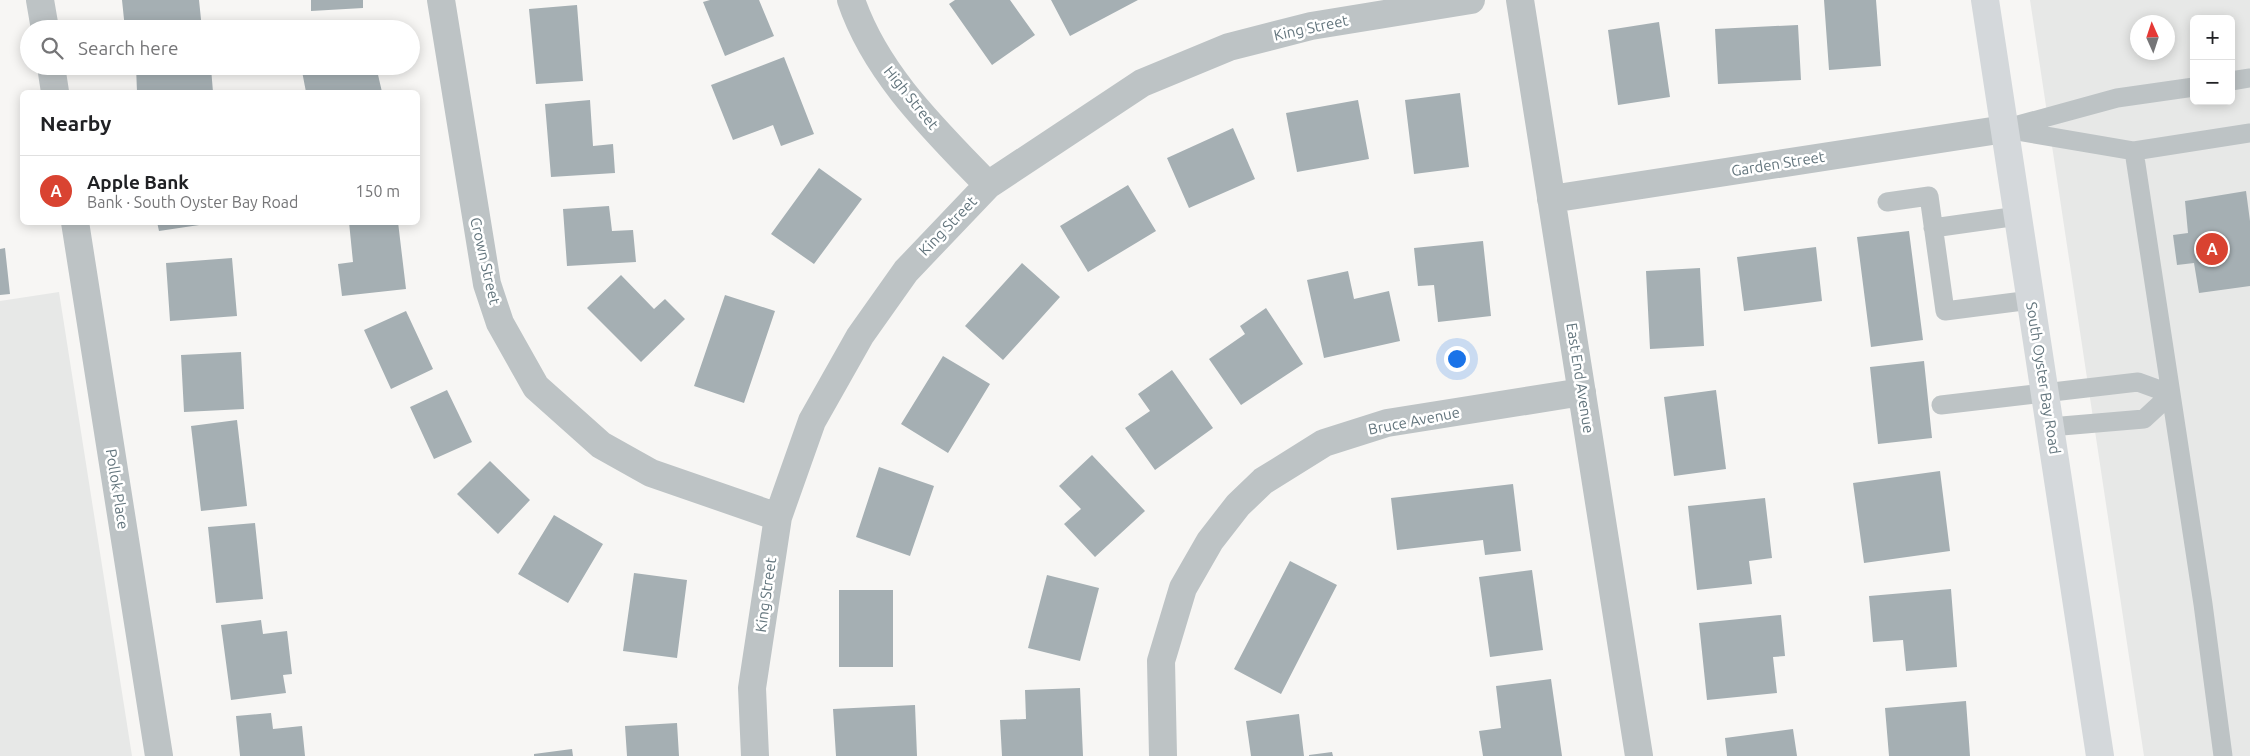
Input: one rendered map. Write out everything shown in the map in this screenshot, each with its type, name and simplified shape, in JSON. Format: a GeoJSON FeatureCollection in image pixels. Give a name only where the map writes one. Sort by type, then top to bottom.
{"type":"FeatureCollection","features":[{"type":"Feature","properties":{"kind":"main road","name":"South Oyster Bay Road"},"geometry":{"type":"LineString","coordinates":[[1985,0],[2100,756]]}},
{"type":"Feature","properties":{"kind":"street"},"geometry":{"type":"LineString","coordinates":[[40,0],[43,20]]}},
{"type":"Feature","properties":{"kind":"street","name":"Crown Street"},"geometry":{"type":"LineString","coordinates":[[442,0],[487,284],[500,323],[536,387],[601,445],[652,473],[778,517]]}},
{"type":"Feature","properties":{"kind":"street","name":"High Street"},"geometry":{"type":"LineString","coordinates":[[851,0],[856,15],[891,77],[938,132],[988,184]]}},
{"type":"Feature","properties":{"kind":"street","name":"King Street"},"geometry":{"type":"LineString","coordinates":[[755,756],[752,688],[778,517],[812,421],[860,336],[906,270],[988,184],[1142,83],[1230,47],[1311,26],[1471,0]]}},
{"type":"Feature","properties":{"kind":"street","name":"East End Avenue"},"geometry":{"type":"LineString","coordinates":[[1520,0],[1639,756]]}},
{"type":"Feature","properties":{"kind":"street"},"geometry":{"type":"LineString","coordinates":[[52,75],[55,90]]}},
{"type":"Feature","properties":{"kind":"street","name":"Garden Street"},"geometry":{"type":"LineString","coordinates":[[1551,199],[2004,129]]}},
{"type":"Feature","properties":{"kind":"street","name":"Pollok Place"},"geometry":{"type":"LineString","coordinates":[[75,225],[159,756]]}},
{"type":"Feature","properties":{"kind":"street","name":"Bruce Avenue"},"geometry":{"type":"LineString","coordinates":[[1163,756],[1161,661],[1183,588],[1210,541],[1238,505],[1263,481],[1324,443],[1387,423],[1582,392]]}},
{"type":"Feature","properties":{"kind":"lane"},"geometry":{"type":"LineString","coordinates":[[2235,80],[2250,78]]}},
{"type":"Feature","properties":{"kind":"lane"},"geometry":{"type":"LineString","coordinates":[[2004,129],[2117,98],[2190,88]]}},
{"type":"Feature","properties":{"kind":"lane"},"geometry":{"type":"LineString","coordinates":[[2004,129],[2134,150],[2250,133]]}},
{"type":"Feature","properties":{"kind":"lane"},"geometry":{"type":"LineString","coordinates":[[2134,150],[2203,604],[2223,756]]}},
{"type":"Feature","properties":{"kind":"lane"},"geometry":{"type":"LineString","coordinates":[[1887,202],[1929,196],[1945,311],[2031,300]]}},
{"type":"Feature","properties":{"kind":"lane"},"geometry":{"type":"LineString","coordinates":[[1933,228],[2018,216]]}},
{"type":"Feature","properties":{"kind":"lane"},"geometry":{"type":"LineString","coordinates":[[1942,405],[2138,382],[2171,394]]}},
{"type":"Feature","properties":{"kind":"lane"},"geometry":{"type":"LineString","coordinates":[[2050,427],[2144,419],[2171,394]]}},
{"type":"Feature","properties":{"kind":"shaded area"},"geometry":{"type":"Polygon","coordinates":[[[2030,0],[2250,0],[2250,756],[2144,756],[2030,0]]]}},
{"type":"Feature","properties":{"kind":"shaded area"},"geometry":{"type":"Polygon","coordinates":[[[59,292],[132,756],[0,756],[0,301],[59,292]]]}},
{"type":"Feature","properties":{"kind":"building"},"geometry":{"type":"Polygon","coordinates":[[[122,0],[199,0],[201,20],[124,20],[122,0]]]}},
{"type":"Feature","properties":{"kind":"building"},"geometry":{"type":"Polygon","coordinates":[[[311,0],[363,0],[363,8],[311,11],[311,0]]]}},
{"type":"Feature","properties":{"kind":"building"},"geometry":{"type":"Polygon","coordinates":[[[710,0],[759,0],[774,36],[725,56],[703,2],[710,0]]]}},
{"type":"Feature","properties":{"kind":"building"},"geometry":{"type":"Polygon","coordinates":[[[955,0],[1010,0],[1035,35],[992,65],[949,4],[955,0]]]}},
{"type":"Feature","properties":{"kind":"building"},"geometry":{"type":"Polygon","coordinates":[[[1051,0],[1138,0],[1070,36],[1051,0]]]}},
{"type":"Feature","properties":{"kind":"building"},"geometry":{"type":"Polygon","coordinates":[[[1824,0],[1876,0],[1881,66],[1829,70],[1824,0]]]}},
{"type":"Feature","properties":{"kind":"building"},"geometry":{"type":"Polygon","coordinates":[[[577,5],[583,81],[536,84],[529,9],[577,5]]]}},
{"type":"Feature","properties":{"kind":"building"},"geometry":{"type":"Polygon","coordinates":[[[1659,22],[1670,97],[1618,105],[1608,30],[1659,22]]]}},
{"type":"Feature","properties":{"kind":"building"},"geometry":{"type":"Polygon","coordinates":[[[1798,25],[1801,80],[1718,84],[1715,29],[1798,25]]]}},
{"type":"Feature","properties":{"kind":"building"},"geometry":{"type":"Polygon","coordinates":[[[784,57],[814,134],[781,146],[773,125],[733,140],[711,85],[784,57]]]}},
{"type":"Feature","properties":{"kind":"building"},"geometry":{"type":"Polygon","coordinates":[[[136,75],[212,75],[213,90],[137,90],[136,75]]]}},
{"type":"Feature","properties":{"kind":"building"},"geometry":{"type":"Polygon","coordinates":[[[303,75],[378,75],[382,90],[306,90],[303,75]]]}},
{"type":"Feature","properties":{"kind":"building"},"geometry":{"type":"Polygon","coordinates":[[[1460,93],[1469,167],[1414,174],[1405,100],[1460,93]]]}},
{"type":"Feature","properties":{"kind":"building"},"geometry":{"type":"Polygon","coordinates":[[[590,100],[593,146],[613,144],[615,173],[551,177],[545,104],[590,100]]]}},
{"type":"Feature","properties":{"kind":"building"},"geometry":{"type":"Polygon","coordinates":[[[1358,100],[1369,159],[1297,172],[1286,113],[1358,100]]]}},
{"type":"Feature","properties":{"kind":"building"},"geometry":{"type":"Polygon","coordinates":[[[1233,128],[1255,179],[1189,208],[1167,158],[1233,128]]]}},
{"type":"Feature","properties":{"kind":"building"},"geometry":{"type":"Polygon","coordinates":[[[819,168],[862,199],[814,264],[771,234],[819,168]]]}},
{"type":"Feature","properties":{"kind":"building"},"geometry":{"type":"Polygon","coordinates":[[[1128,185],[1156,231],[1088,272],[1060,226],[1128,185]]]}},
{"type":"Feature","properties":{"kind":"building"},"geometry":{"type":"Polygon","coordinates":[[[2246,191],[2250,221],[2250,286],[2199,293],[2194,263],[2177,265],[2173,235],[2188,233],[2185,201],[2246,191]]]}},
{"type":"Feature","properties":{"kind":"building"},"geometry":{"type":"Polygon","coordinates":[[[609,206],[612,231],[633,230],[636,262],[567,266],[563,209],[609,206]]]}},
{"type":"Feature","properties":{"kind":"building"},"geometry":{"type":"Polygon","coordinates":[[[158,225],[199,225],[159,231],[158,225]]]}},
{"type":"Feature","properties":{"kind":"building"},"geometry":{"type":"Polygon","coordinates":[[[349,225],[398,225],[406,289],[342,296],[338,264],[353,262],[349,225]]]}},
{"type":"Feature","properties":{"kind":"building"},"geometry":{"type":"Polygon","coordinates":[[[1909,231],[1923,340],[1871,347],[1857,237],[1909,231]]]}},
{"type":"Feature","properties":{"kind":"building"},"geometry":{"type":"Polygon","coordinates":[[[1483,241],[1491,316],[1438,322],[1434,285],[1418,286],[1414,248],[1483,241]]]}},
{"type":"Feature","properties":{"kind":"building"},"geometry":{"type":"Polygon","coordinates":[[[1816,247],[1822,301],[1744,311],[1737,257],[1816,247]]]}},
{"type":"Feature","properties":{"kind":"building"},"geometry":{"type":"Polygon","coordinates":[[[5,248],[10,294],[0,295],[0,249],[5,248]]]}},
{"type":"Feature","properties":{"kind":"building"},"geometry":{"type":"Polygon","coordinates":[[[232,258],[237,316],[170,321],[166,263],[232,258]]]}},
{"type":"Feature","properties":{"kind":"building"},"geometry":{"type":"Polygon","coordinates":[[[1022,263],[1060,297],[1003,360],[965,326],[1022,263]]]}},
{"type":"Feature","properties":{"kind":"building"},"geometry":{"type":"Polygon","coordinates":[[[1700,268],[1704,346],[1650,349],[1646,271],[1700,268]]]}},
{"type":"Feature","properties":{"kind":"building"},"geometry":{"type":"Polygon","coordinates":[[[1348,271],[1354,299],[1389,291],[1400,341],[1324,358],[1307,280],[1348,271]]]}},
{"type":"Feature","properties":{"kind":"building"},"geometry":{"type":"Polygon","coordinates":[[[621,275],[654,309],[665,299],[685,319],[641,362],[587,308],[621,275]]]}},
{"type":"Feature","properties":{"kind":"building"},"geometry":{"type":"Polygon","coordinates":[[[725,295],[775,311],[744,403],[694,386],[725,295]]]}},
{"type":"Feature","properties":{"kind":"building"},"geometry":{"type":"Polygon","coordinates":[[[1266,308],[1303,364],[1241,405],[1209,359],[1245,334],[1240,326],[1266,308]]]}},
{"type":"Feature","properties":{"kind":"building"},"geometry":{"type":"Polygon","coordinates":[[[406,311],[433,369],[391,389],[364,330],[406,311]]]}},
{"type":"Feature","properties":{"kind":"building"},"geometry":{"type":"Polygon","coordinates":[[[241,352],[244,409],[184,412],[181,355],[241,352]]]}},
{"type":"Feature","properties":{"kind":"building"},"geometry":{"type":"Polygon","coordinates":[[[943,356],[990,384],[948,453],[901,424],[943,356]]]}},
{"type":"Feature","properties":{"kind":"building"},"geometry":{"type":"Polygon","coordinates":[[[1924,361],[1932,438],[1878,444],[1870,367],[1924,361]]]}},
{"type":"Feature","properties":{"kind":"building"},"geometry":{"type":"Polygon","coordinates":[[[1172,370],[1213,428],[1155,470],[1125,428],[1150,411],[1138,394],[1172,370]]]}},
{"type":"Feature","properties":{"kind":"building"},"geometry":{"type":"Polygon","coordinates":[[[447,390],[472,442],[434,459],[410,407],[447,390]]]}},
{"type":"Feature","properties":{"kind":"building"},"geometry":{"type":"Polygon","coordinates":[[[1716,390],[1726,469],[1674,476],[1664,397],[1716,390]]]}},
{"type":"Feature","properties":{"kind":"building"},"geometry":{"type":"Polygon","coordinates":[[[237,420],[247,506],[201,511],[191,426],[237,420]]]}},
{"type":"Feature","properties":{"kind":"building"},"geometry":{"type":"Polygon","coordinates":[[[1092,455],[1145,511],[1095,557],[1064,524],[1081,509],[1059,486],[1092,455]]]}},
{"type":"Feature","properties":{"kind":"building"},"geometry":{"type":"Polygon","coordinates":[[[490,461],[530,500],[498,534],[457,494],[490,461]]]}},
{"type":"Feature","properties":{"kind":"building"},"geometry":{"type":"Polygon","coordinates":[[[879,467],[934,486],[910,556],[856,537],[879,467]]]}},
{"type":"Feature","properties":{"kind":"building"},"geometry":{"type":"Polygon","coordinates":[[[1940,471],[1950,551],[1864,563],[1853,483],[1940,471]]]}},
{"type":"Feature","properties":{"kind":"building"},"geometry":{"type":"Polygon","coordinates":[[[1513,484],[1521,551],[1485,555],[1483,540],[1397,550],[1391,498],[1513,484]]]}},
{"type":"Feature","properties":{"kind":"building"},"geometry":{"type":"Polygon","coordinates":[[[1765,498],[1772,558],[1749,561],[1752,584],[1697,590],[1688,506],[1765,498]]]}},
{"type":"Feature","properties":{"kind":"building"},"geometry":{"type":"Polygon","coordinates":[[[554,515],[603,544],[568,603],[518,574],[554,515]]]}},
{"type":"Feature","properties":{"kind":"building"},"geometry":{"type":"Polygon","coordinates":[[[255,523],[263,599],[216,603],[208,527],[255,523]]]}},
{"type":"Feature","properties":{"kind":"building"},"geometry":{"type":"Polygon","coordinates":[[[1290,561],[1337,585],[1281,694],[1234,669],[1290,561]]]}},
{"type":"Feature","properties":{"kind":"building"},"geometry":{"type":"Polygon","coordinates":[[[1532,570],[1543,650],[1490,657],[1479,577],[1532,570]]]}},
{"type":"Feature","properties":{"kind":"building"},"geometry":{"type":"Polygon","coordinates":[[[634,573],[687,580],[677,658],[623,651],[634,573]]]}},
{"type":"Feature","properties":{"kind":"building"},"geometry":{"type":"Polygon","coordinates":[[[1047,575],[1099,588],[1080,661],[1028,648],[1047,575]]]}},
{"type":"Feature","properties":{"kind":"building"},"geometry":{"type":"Polygon","coordinates":[[[1951,589],[1957,667],[1906,671],[1903,640],[1873,642],[1869,596],[1951,589]]]}},
{"type":"Feature","properties":{"kind":"building"},"geometry":{"type":"Polygon","coordinates":[[[839,590],[893,590],[893,667],[839,667],[839,590]]]}},
{"type":"Feature","properties":{"kind":"building"},"geometry":{"type":"Polygon","coordinates":[[[1781,615],[1785,656],[1773,657],[1777,693],[1707,700],[1699,623],[1781,615]]]}},
{"type":"Feature","properties":{"kind":"building"},"geometry":{"type":"Polygon","coordinates":[[[261,620],[263,634],[287,631],[292,674],[283,675],[286,693],[231,700],[221,625],[261,620]]]}},
{"type":"Feature","properties":{"kind":"building"},"geometry":{"type":"Polygon","coordinates":[[[1551,679],[1562,756],[1483,756],[1479,731],[1501,728],[1496,686],[1551,679]]]}},
{"type":"Feature","properties":{"kind":"building"},"geometry":{"type":"Polygon","coordinates":[[[1080,688],[1083,756],[1002,756],[1000,720],[1026,719],[1025,690],[1080,688]]]}},
{"type":"Feature","properties":{"kind":"building"},"geometry":{"type":"Polygon","coordinates":[[[1966,701],[1970,756],[1889,756],[1885,708],[1966,701]]]}},
{"type":"Feature","properties":{"kind":"building"},"geometry":{"type":"Polygon","coordinates":[[[915,705],[917,756],[836,756],[833,709],[915,705]]]}},
{"type":"Feature","properties":{"kind":"building"},"geometry":{"type":"Polygon","coordinates":[[[271,713],[273,729],[302,726],[305,756],[240,756],[236,716],[271,713]]]}},
{"type":"Feature","properties":{"kind":"building"},"geometry":{"type":"Polygon","coordinates":[[[1299,714],[1304,756],[1251,756],[1246,721],[1299,714]]]}},
{"type":"Feature","properties":{"kind":"building"},"geometry":{"type":"Polygon","coordinates":[[[677,723],[679,756],[627,756],[625,726],[677,723]]]}},
{"type":"Feature","properties":{"kind":"building"},"geometry":{"type":"Polygon","coordinates":[[[1793,729],[1797,756],[1727,756],[1725,738],[1793,729]]]}},
{"type":"Feature","properties":{"kind":"building"},"geometry":{"type":"Polygon","coordinates":[[[572,749],[573,756],[534,756],[534,754],[572,749]]]}},
{"type":"Feature","properties":{"kind":"building"},"geometry":{"type":"Polygon","coordinates":[[[1332,752],[1333,756],[1309,756],[1309,755],[1332,752]]]}},
{"type":"Feature","properties":{"kind":"place","name":"Apple Bank"},"geometry":{"type":"Point","coordinates":[2212,249]}}]}
